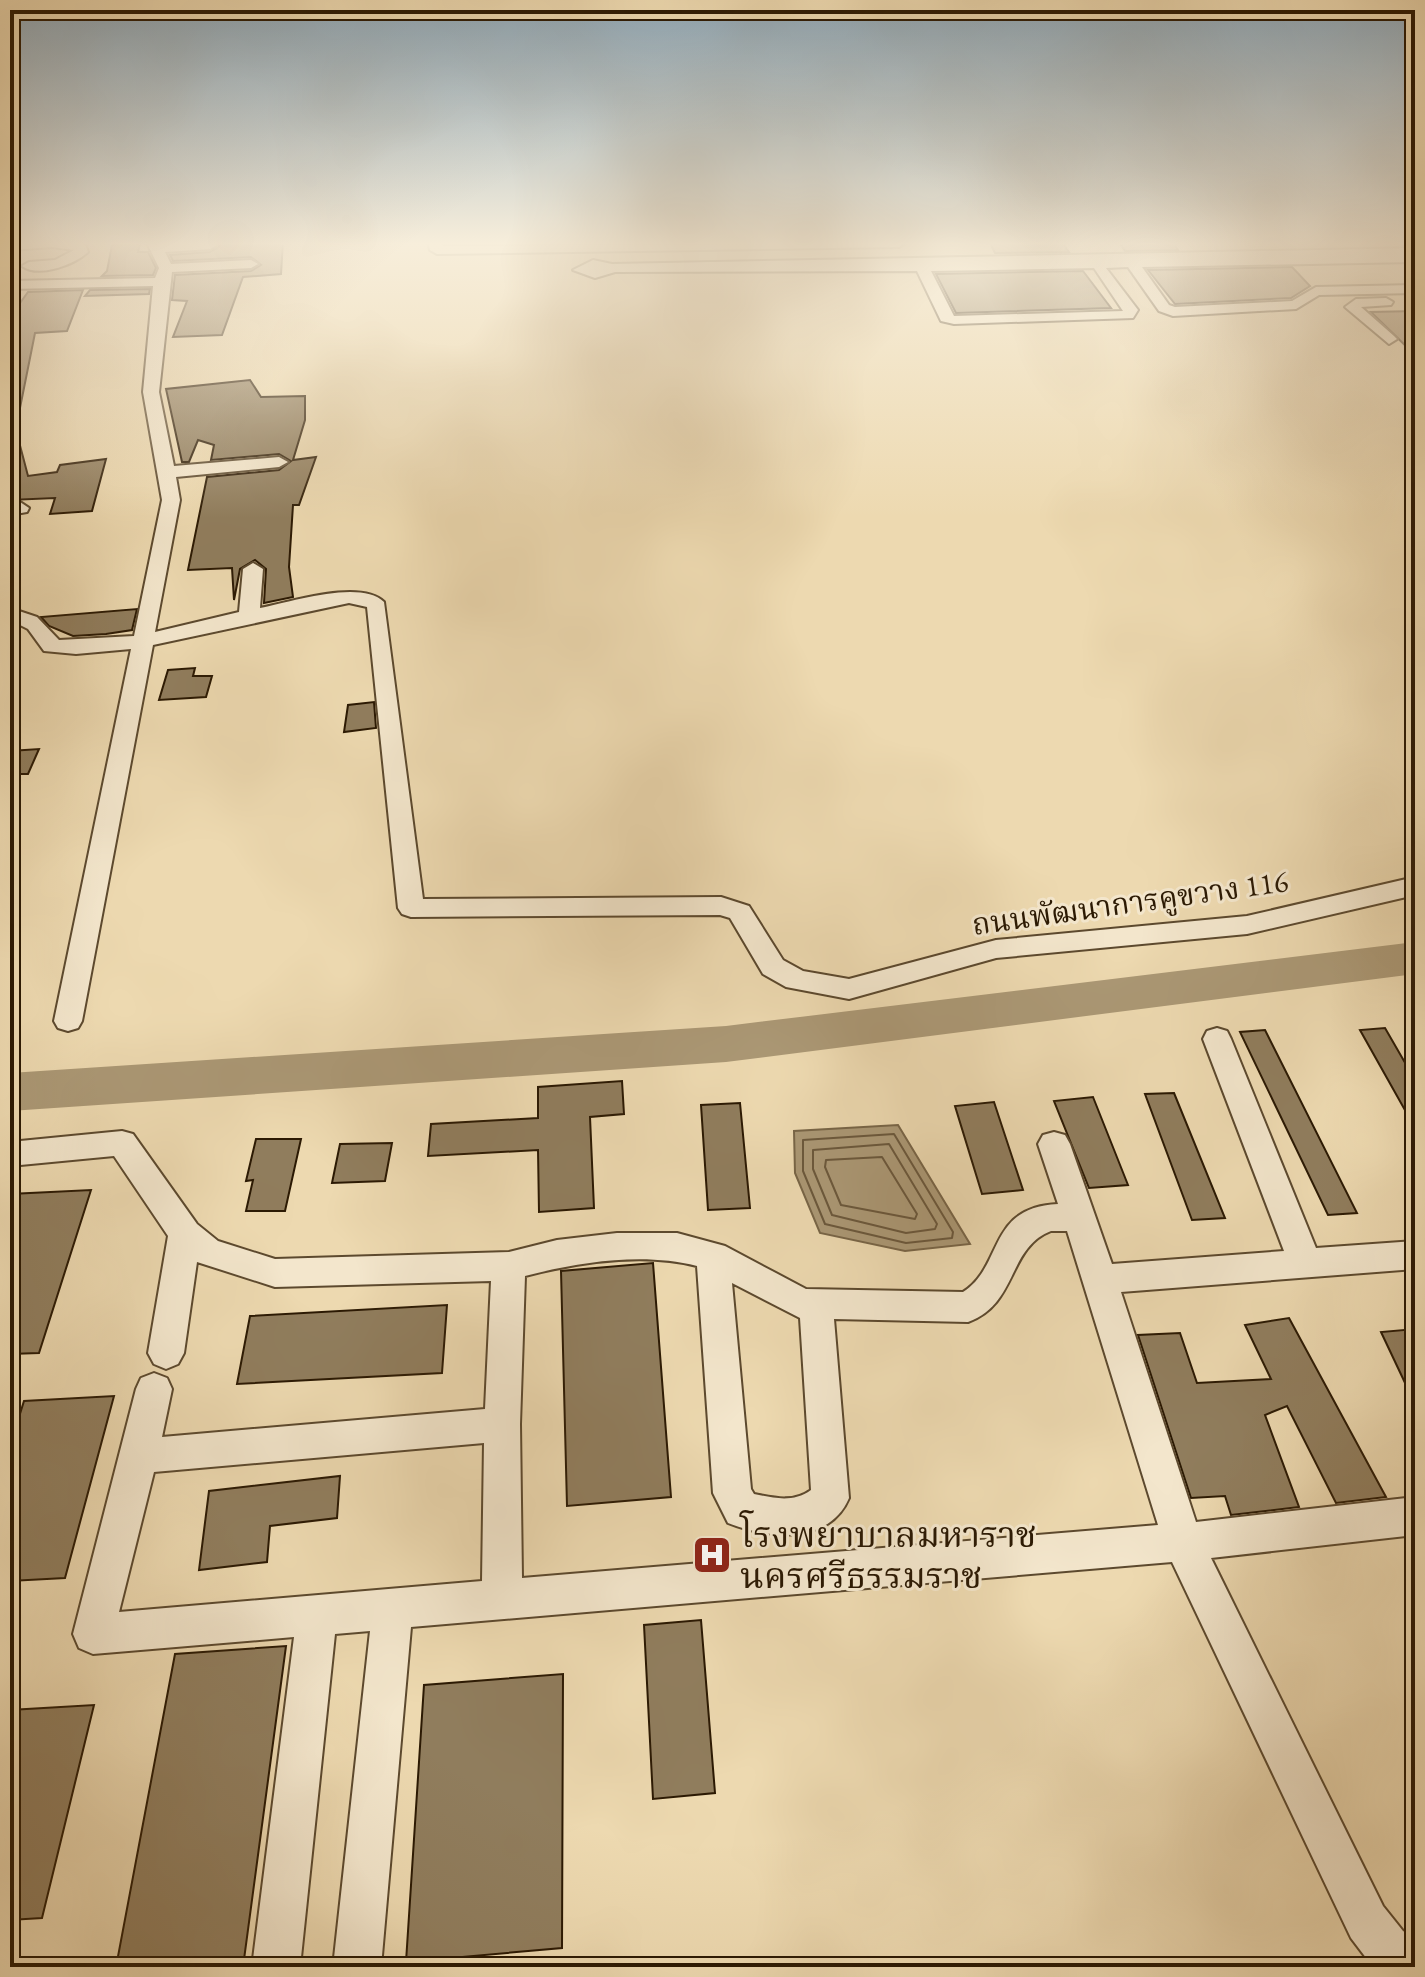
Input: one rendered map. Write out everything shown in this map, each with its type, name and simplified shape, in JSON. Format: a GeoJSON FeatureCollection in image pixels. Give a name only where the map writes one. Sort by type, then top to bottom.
{"type":"FeatureCollection","features":[{"type":"Feature","properties":{"kind":"street"},"geometry":{"type":"LineString","coordinates":[[68,1021],[171,500],[151,392],[158,333]]}},
{"type":"Feature","properties":{"kind":"street"},"geometry":{"type":"LineString","coordinates":[[1382,333],[1389,339]]}},
{"type":"Feature","properties":{"kind":"street"},"geometry":{"type":"LineString","coordinates":[[166,472],[279,462]]}},
{"type":"Feature","properties":{"kind":"street"},"geometry":{"type":"LineString","coordinates":[[10,614],[28,619],[41,628],[52,646],[78,649],[143,639],[249,616],[253,569]]}},
{"type":"Feature","properties":{"kind":"street","name":"ถนนพัฒนาการคูขวาง 116"},"geometry":{"type":"LineString","coordinates":[[249,616],[349,597],[369,598],[377,606],[411,908],[721,906],[740,912],[773,967],[796,980],[849,989],[996,949],[1247,925],[1415,886]]}},
{"type":"Feature","properties":{"kind":"street"},"geometry":{"type":"LineString","coordinates":[[1217,1039],[1305,1262]]}},
{"type":"Feature","properties":{"kind":"street"},"geometry":{"type":"LineString","coordinates":[[10,1154],[122,1143],[185,1234],[207,1252],[275,1273],[509,1266],[557,1254],[617,1247],[677,1247],[713,1256],[802,1304],[816,1305],[968,1307],[987,1295],[1015,1236],[1052,1215],[1079,1217]]}},
{"type":"Feature","properties":{"kind":"street"},"geometry":{"type":"LineString","coordinates":[[1054,1144],[1183,1542],[1367,1922],[1380,1942],[1398,1959],[1415,1962]]}},
{"type":"Feature","properties":{"kind":"street"},"geometry":{"type":"LineString","coordinates":[[166,1353],[185,1234]]}},
{"type":"Feature","properties":{"kind":"street"},"geometry":{"type":"LineString","coordinates":[[1100,1279],[1415,1255]]}},
{"type":"Feature","properties":{"kind":"street"},"geometry":{"type":"LineString","coordinates":[[713,1256],[732,1493],[742,1510],[790,1518],[815,1512],[830,1498],[816,1305]]}},
{"type":"Feature","properties":{"kind":"street"},"geometry":{"type":"LineString","coordinates":[[502,1602],[502,1424],[509,1266]]}},
{"type":"Feature","properties":{"kind":"street"},"geometry":{"type":"LineString","coordinates":[[154,1389],[93,1634],[502,1602],[1183,1542],[1415,1516]]}},
{"type":"Feature","properties":{"kind":"street"},"geometry":{"type":"LineString","coordinates":[[139,1456],[502,1424]]}},
{"type":"Feature","properties":{"kind":"street"},"geometry":{"type":"LineString","coordinates":[[357,1967],[392,1610]]}},
{"type":"Feature","properties":{"kind":"street"},"geometry":{"type":"LineString","coordinates":[[276,1967],[317,1617]]}},
{"type":"Feature","properties":{"kind":"water"},"geometry":{"type":"Polygon","coordinates":[[[898,1125],[970,1244],[905,1251],[820,1233],[795,1173],[794,1131],[898,1125]]]}},
{"type":"Feature","properties":{"kind":"building"},"geometry":{"type":"Polygon","coordinates":[[[10,333],[35,333],[20,408],[10,407],[10,333]]]}},
{"type":"Feature","properties":{"kind":"building"},"geometry":{"type":"Polygon","coordinates":[[[174,333],[223,333],[222,335],[173,337],[174,333]]]}},
{"type":"Feature","properties":{"kind":"building"},"geometry":{"type":"Polygon","coordinates":[[[1393,333],[1415,333],[1415,355],[1393,333]]]}},
{"type":"Feature","properties":{"kind":"building"},"geometry":{"type":"Polygon","coordinates":[[[250,380],[261,397],[305,396],[305,420],[293,460],[316,457],[299,505],[293,505],[289,567],[293,597],[264,603],[266,569],[255,560],[240,569],[234,600],[232,568],[188,570],[207,477],[279,470],[291,461],[279,454],[211,460],[214,445],[198,440],[189,462],[182,462],[166,389],[250,380]]]}},
{"type":"Feature","properties":{"kind":"building"},"geometry":{"type":"Polygon","coordinates":[[[17,434],[28,476],[57,472],[60,465],[106,459],[92,511],[50,514],[55,498],[10,500],[10,435],[17,434]]]}},
{"type":"Feature","properties":{"kind":"building"},"geometry":{"type":"Polygon","coordinates":[[[137,609],[132,630],[106,634],[73,636],[49,626],[41,617],[137,609]]]}},
{"type":"Feature","properties":{"kind":"building"},"geometry":{"type":"Polygon","coordinates":[[[195,668],[193,676],[212,676],[206,697],[159,700],[168,670],[195,668]]]}},
{"type":"Feature","properties":{"kind":"building"},"geometry":{"type":"Polygon","coordinates":[[[374,702],[376,728],[344,732],[348,705],[374,702]]]}},
{"type":"Feature","properties":{"kind":"building"},"geometry":{"type":"Polygon","coordinates":[[[39,749],[28,774],[10,774],[10,751],[39,749]]]}},
{"type":"Feature","properties":{"kind":"building"},"geometry":{"type":"Polygon","coordinates":[[[1385,1028],[1415,1080],[1415,1128],[1360,1030],[1385,1028]]]}},
{"type":"Feature","properties":{"kind":"building"},"geometry":{"type":"Polygon","coordinates":[[[1265,1030],[1357,1213],[1328,1215],[1240,1032],[1265,1030]]]}},
{"type":"Feature","properties":{"kind":"building"},"geometry":{"type":"Polygon","coordinates":[[[622,1081],[624,1114],[590,1117],[594,1208],[539,1212],[538,1150],[428,1156],[431,1124],[538,1118],[538,1087],[622,1081]]]}},
{"type":"Feature","properties":{"kind":"building"},"geometry":{"type":"Polygon","coordinates":[[[1174,1093],[1225,1218],[1192,1220],[1145,1094],[1174,1093]]]}},
{"type":"Feature","properties":{"kind":"building"},"geometry":{"type":"Polygon","coordinates":[[[1093,1097],[1128,1185],[1089,1188],[1054,1101],[1093,1097]]]}},
{"type":"Feature","properties":{"kind":"building"},"geometry":{"type":"Polygon","coordinates":[[[994,1102],[1023,1190],[982,1194],[955,1106],[994,1102]]]}},
{"type":"Feature","properties":{"kind":"building"},"geometry":{"type":"Polygon","coordinates":[[[740,1103],[750,1208],[708,1210],[701,1105],[740,1103]]]}},
{"type":"Feature","properties":{"kind":"building"},"geometry":{"type":"Polygon","coordinates":[[[256,1139],[301,1139],[285,1211],[246,1211],[253,1180],[246,1181],[256,1139]]]}},
{"type":"Feature","properties":{"kind":"building"},"geometry":{"type":"Polygon","coordinates":[[[392,1143],[385,1181],[332,1183],[340,1144],[392,1143]]]}},
{"type":"Feature","properties":{"kind":"building"},"geometry":{"type":"Polygon","coordinates":[[[91,1190],[39,1353],[10,1354],[10,1194],[91,1190]]]}},
{"type":"Feature","properties":{"kind":"building"},"geometry":{"type":"Polygon","coordinates":[[[653,1263],[671,1497],[567,1506],[561,1271],[653,1263]]]}},
{"type":"Feature","properties":{"kind":"building"},"geometry":{"type":"Polygon","coordinates":[[[447,1305],[442,1373],[237,1384],[250,1316],[447,1305]]]}},
{"type":"Feature","properties":{"kind":"building"},"geometry":{"type":"Polygon","coordinates":[[[1289,1318],[1386,1497],[1336,1503],[1287,1406],[1265,1415],[1299,1507],[1231,1515],[1225,1496],[1191,1498],[1138,1335],[1180,1333],[1197,1383],[1271,1379],[1245,1325],[1289,1318]]]}},
{"type":"Feature","properties":{"kind":"building"},"geometry":{"type":"Polygon","coordinates":[[[1415,1329],[1415,1404],[1381,1332],[1415,1329]]]}},
{"type":"Feature","properties":{"kind":"building"},"geometry":{"type":"Polygon","coordinates":[[[114,1396],[65,1578],[10,1581],[10,1446],[24,1401],[114,1396]]]}},
{"type":"Feature","properties":{"kind":"building"},"geometry":{"type":"Polygon","coordinates":[[[340,1476],[337,1518],[270,1526],[267,1562],[199,1570],[209,1491],[340,1476]]]}},
{"type":"Feature","properties":{"kind":"building"},"geometry":{"type":"Polygon","coordinates":[[[701,1620],[715,1793],[653,1799],[644,1625],[701,1620]]]}},
{"type":"Feature","properties":{"kind":"building"},"geometry":{"type":"Polygon","coordinates":[[[286,1646],[243,1967],[116,1967],[175,1654],[286,1646]]]}},
{"type":"Feature","properties":{"kind":"building"},"geometry":{"type":"Polygon","coordinates":[[[563,1674],[562,1948],[406,1962],[424,1685],[563,1674]]]}},
{"type":"Feature","properties":{"kind":"building"},"geometry":{"type":"Polygon","coordinates":[[[94,1705],[42,1918],[10,1920],[10,1710],[94,1705]]]}},
{"type":"Feature","properties":{"kind":"waterway"},"geometry":{"type":"LineString","coordinates":[[10,1092],[726,1044],[1415,958]]}},
{"type":"Feature","properties":{"kind":"place","name":"โรงพยาบาลมหาราช นครศรีธรรมราช"},"geometry":{"type":"Point","coordinates":[712,1555]}}]}
